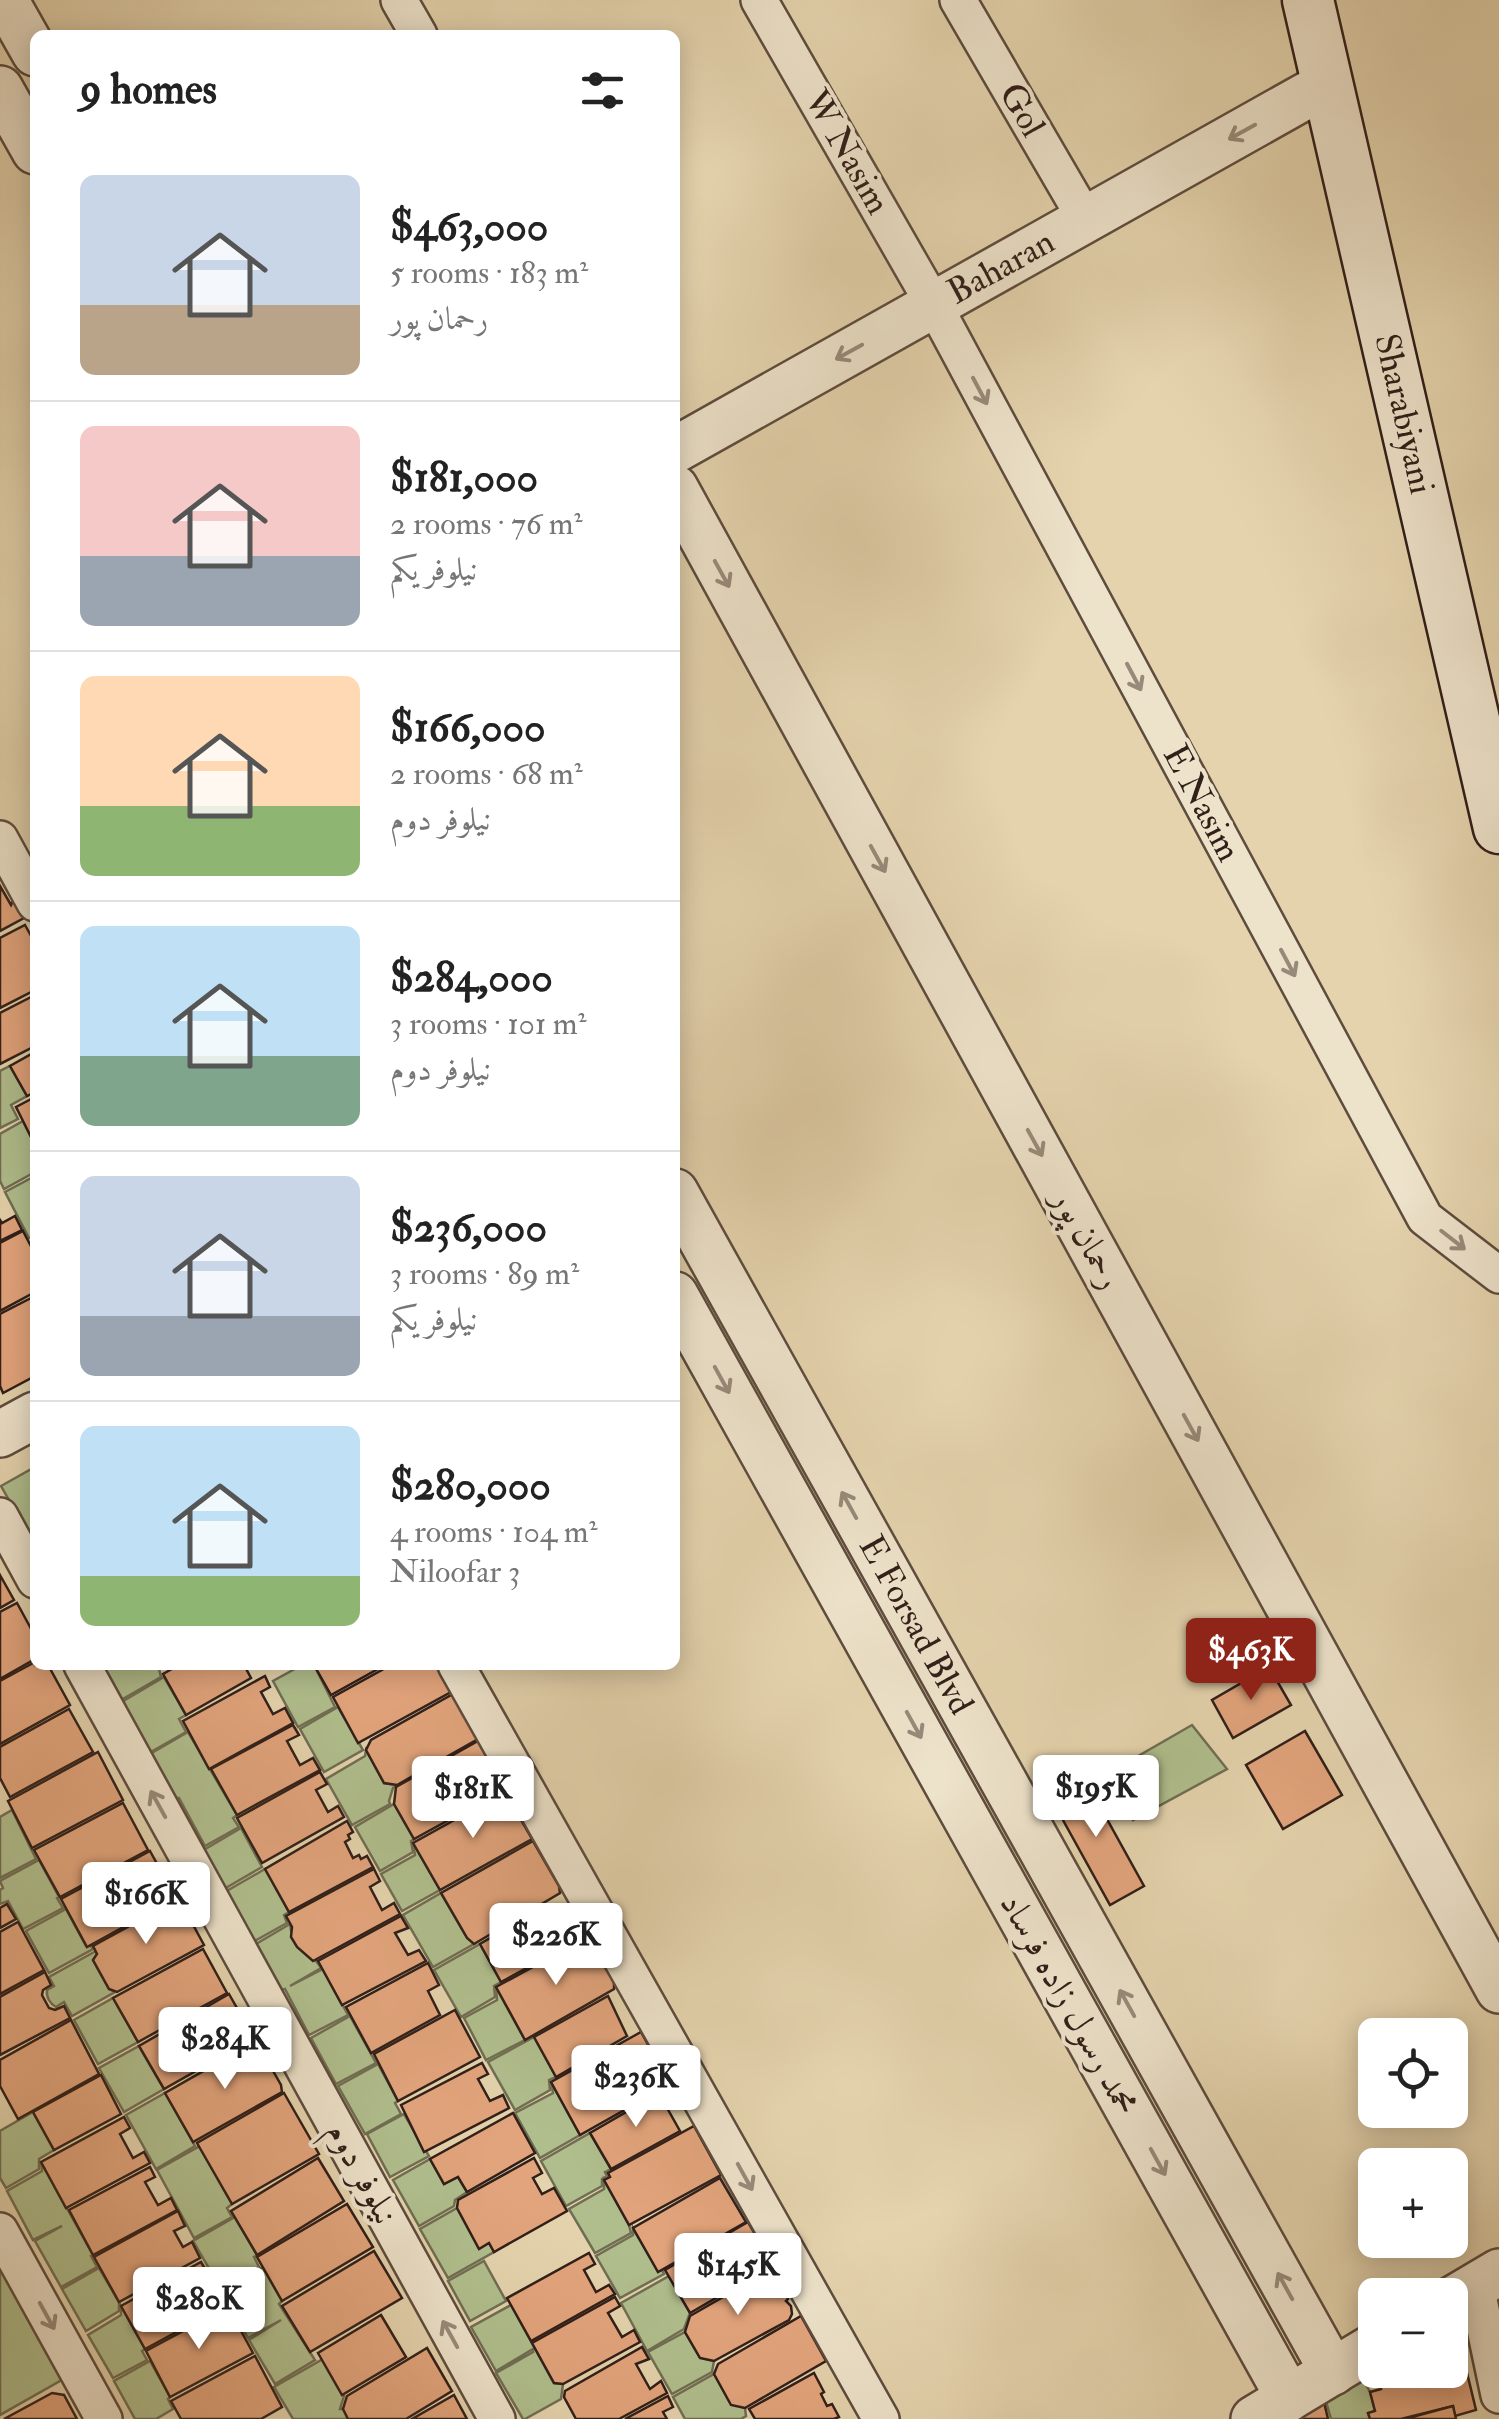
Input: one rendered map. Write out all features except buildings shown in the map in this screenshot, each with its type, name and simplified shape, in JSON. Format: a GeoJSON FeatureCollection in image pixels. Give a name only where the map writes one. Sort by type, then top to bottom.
{"type":"FeatureCollection","features":[{"type":"Feature","properties":{"kind":"main road","name":"Sharabiyani"},"geometry":{"type":"LineString","coordinates":[[1308,0],[1499,828]]}},
{"type":"Feature","properties":{"kind":"street"},"geometry":{"type":"LineString","coordinates":[[5,0],[30,44]]}},
{"type":"Feature","properties":{"kind":"street"},"geometry":{"type":"LineString","coordinates":[[399,0],[416,30]]}},
{"type":"Feature","properties":{"kind":"street","name":"W Nasim"},"geometry":{"type":"LineString","coordinates":[[759,0],[934,305]]}},
{"type":"Feature","properties":{"kind":"street","name":"Gol"},"geometry":{"type":"LineString","coordinates":[[958,0],[1086,220]]}},
{"type":"Feature","properties":{"kind":"street","name":"Baharan"},"geometry":{"type":"LineString","coordinates":[[680,447],[1328,84]]}},
{"type":"Feature","properties":{"kind":"street"},"geometry":{"type":"LineString","coordinates":[[0,89],[30,142]]}},
{"type":"Feature","properties":{"kind":"street","name":"E Nasim"},"geometry":{"type":"LineString","coordinates":[[934,305],[1424,1218],[1499,1276]]}},
{"type":"Feature","properties":{"kind":"street","name":"رحمان پور"},"geometry":{"type":"LineString","coordinates":[[680,497],[1499,1990]]}},
{"type":"Feature","properties":{"kind":"street"},"geometry":{"type":"LineString","coordinates":[[0,839],[30,894]]}},
{"type":"Feature","properties":{"kind":"street","name":"E Forsad Blvd"},"geometry":{"type":"LineString","coordinates":[[680,1201],[1333,2372]]}},
{"type":"Feature","properties":{"kind":"street","name":"محمد رسول زاده فرساد"},"geometry":{"type":"LineString","coordinates":[[680,1304],[882,1667],[1272,2408]]}},
{"type":"Feature","properties":{"kind":"street"},"geometry":{"type":"LineString","coordinates":[[0,1434],[30,1418]]}},
{"type":"Feature","properties":{"kind":"street"},"geometry":{"type":"LineString","coordinates":[[0,1516],[30,1571]]}},
{"type":"Feature","properties":{"kind":"street"},"geometry":{"type":"LineString","coordinates":[[882,1667],[924,1640]]}},
{"type":"Feature","properties":{"kind":"street","name":"نیلوفر دوم"},"geometry":{"type":"LineString","coordinates":[[85,1670],[497,2419]]}},
{"type":"Feature","properties":{"kind":"street"},"geometry":{"type":"LineString","coordinates":[[459,1670],[881,2419]]}},
{"type":"Feature","properties":{"kind":"street"},"geometry":{"type":"LineString","coordinates":[[0,2231],[104,2419]]}},
{"type":"Feature","properties":{"kind":"street"},"geometry":{"type":"LineString","coordinates":[[1475,2286],[1499,2395]]}},
{"type":"Feature","properties":{"kind":"street"},"geometry":{"type":"LineString","coordinates":[[1272,2408],[1358,2357]]}},
{"type":"Feature","properties":{"kind":"green space"},"geometry":{"type":"Polygon","coordinates":[[[10,1066],[27,1096],[11,1105],[18,1119],[0,1128],[0,1071],[10,1066]]]}},
{"type":"Feature","properties":{"kind":"green space"},"geometry":{"type":"Polygon","coordinates":[[[23,1121],[30,1135],[30,1175],[4,1189],[0,1181],[0,1134],[23,1121]]]}},
{"type":"Feature","properties":{"kind":"green space"},"geometry":{"type":"Polygon","coordinates":[[[30,1179],[30,1238],[29,1238],[5,1192],[30,1179]]]}},
{"type":"Feature","properties":{"kind":"green space"},"geometry":{"type":"Polygon","coordinates":[[[30,1470],[30,1537],[1,1486],[30,1470]]]}},
{"type":"Feature","properties":{"kind":"green space"},"geometry":{"type":"Polygon","coordinates":[[[103,1670],[159,1670],[161,1677],[121,1700],[103,1670]]]}},
{"type":"Feature","properties":{"kind":"green space"},"geometry":{"type":"Polygon","coordinates":[[[293,1670],[316,1670],[335,1707],[298,1727],[273,1681],[293,1670]]]}},
{"type":"Feature","properties":{"kind":"green space"},"geometry":{"type":"Polygon","coordinates":[[[164,1677],[186,1715],[179,1719],[186,1732],[149,1753],[120,1703],[164,1677]]]}},
{"type":"Feature","properties":{"kind":"green space"},"geometry":{"type":"Polygon","coordinates":[[[338,1707],[363,1750],[324,1772],[300,1729],[338,1707]]]}},
{"type":"Feature","properties":{"kind":"green space"},"geometry":{"type":"Polygon","coordinates":[[[1192,1725],[1227,1769],[1133,1820],[1107,1774],[1192,1725]]]}},
{"type":"Feature","properties":{"kind":"green space"},"geometry":{"type":"Polygon","coordinates":[[[188,1732],[237,1815],[233,1818],[239,1827],[205,1846],[150,1754],[188,1732]]]}},
{"type":"Feature","properties":{"kind":"green space"},"geometry":{"type":"Polygon","coordinates":[[[366,1750],[384,1783],[397,1785],[390,1804],[352,1825],[326,1779],[365,1756],[366,1750]]]}},
{"type":"Feature","properties":{"kind":"green space"},"geometry":{"type":"Polygon","coordinates":[[[394,1804],[414,1839],[413,1852],[380,1871],[355,1827],[394,1804]]]}},
{"type":"Feature","properties":{"kind":"green space"},"geometry":{"type":"Polygon","coordinates":[[[12,1810],[36,1859],[0,1878],[0,1817],[12,1810]]]}},
{"type":"Feature","properties":{"kind":"green space"},"geometry":{"type":"Polygon","coordinates":[[[241,1828],[262,1867],[224,1889],[202,1851],[241,1828]]]}},
{"type":"Feature","properties":{"kind":"green space"},"geometry":{"type":"Polygon","coordinates":[[[413,1843],[440,1890],[402,1911],[381,1874],[415,1855],[413,1843]]]}},
{"type":"Feature","properties":{"kind":"green space"},"geometry":{"type":"Polygon","coordinates":[[[39,1860],[63,1908],[23,1929],[8,1901],[0,1904],[0,1881],[39,1860]]]}},
{"type":"Feature","properties":{"kind":"green space"},"geometry":{"type":"Polygon","coordinates":[[[265,1869],[289,1912],[284,1915],[287,1923],[253,1942],[225,1892],[265,1869]]]}},
{"type":"Feature","properties":{"kind":"green space"},"geometry":{"type":"Polygon","coordinates":[[[441,1893],[474,1944],[433,1967],[403,1915],[441,1893]]]}},
{"type":"Feature","properties":{"kind":"green space"},"geometry":{"type":"Polygon","coordinates":[[[66,1909],[86,1946],[93,1949],[49,1973],[26,1931],[66,1909]]]}},
{"type":"Feature","properties":{"kind":"green space"},"geometry":{"type":"Polygon","coordinates":[[[290,1924],[295,1942],[321,1968],[290,1986],[323,1969],[348,2015],[309,2035],[256,1944],[290,1924]]]}},
{"type":"Feature","properties":{"kind":"green space"},"geometry":{"type":"Polygon","coordinates":[[[480,1944],[501,1982],[494,1986],[495,1997],[461,2017],[434,1970],[480,1944]]]}},
{"type":"Feature","properties":{"kind":"green space"},"geometry":{"type":"Polygon","coordinates":[[[96,1951],[93,1960],[109,1989],[115,1992],[72,2016],[64,2002],[56,2007],[49,2000],[47,1990],[54,1986],[49,1977],[96,1951]]]}},
{"type":"Feature","properties":{"kind":"green space"},"geometry":{"type":"Polygon","coordinates":[[[496,1987],[525,2040],[486,2060],[464,2018],[497,2000],[496,1987]]]}},
{"type":"Feature","properties":{"kind":"green space"},"geometry":{"type":"Polygon","coordinates":[[[113,1998],[138,2042],[98,2064],[74,2020],[113,1998]]]}},
{"type":"Feature","properties":{"kind":"green space"},"geometry":{"type":"Polygon","coordinates":[[[350,2016],[376,2063],[336,2084],[311,2038],[350,2016]]]}},
{"type":"Feature","properties":{"kind":"green space"},"geometry":{"type":"Polygon","coordinates":[[[534,2037],[556,2077],[549,2080],[550,2090],[515,2110],[488,2062],[534,2037]]]}},
{"type":"Feature","properties":{"kind":"green space"},"geometry":{"type":"Polygon","coordinates":[[[139,2046],[164,2089],[124,2112],[99,2068],[139,2046]]]}},
{"type":"Feature","properties":{"kind":"green space"},"geometry":{"type":"Polygon","coordinates":[[[378,2064],[401,2114],[365,2134],[338,2086],[378,2064]]]}},
{"type":"Feature","properties":{"kind":"green space"},"geometry":{"type":"Polygon","coordinates":[[[551,2082],[580,2135],[540,2158],[515,2113],[553,2093],[551,2082]]]}},
{"type":"Feature","properties":{"kind":"green space"},"geometry":{"type":"Polygon","coordinates":[[[165,2093],[195,2146],[156,2169],[126,2115],[165,2093]]]}},
{"type":"Feature","properties":{"kind":"green space"},"geometry":{"type":"Polygon","coordinates":[[[33,2112],[54,2150],[39,2159],[39,2169],[6,2188],[0,2178],[0,2131],[33,2112]]]}},
{"type":"Feature","properties":{"kind":"green space"},"geometry":{"type":"Polygon","coordinates":[[[404,2114],[429,2156],[390,2177],[367,2134],[404,2114]]]}},
{"type":"Feature","properties":{"kind":"green space"},"geometry":{"type":"Polygon","coordinates":[[[590,2133],[611,2169],[605,2172],[602,2186],[566,2206],[541,2161],[590,2133]]]}},
{"type":"Feature","properties":{"kind":"green space"},"geometry":{"type":"Polygon","coordinates":[[[200,2146],[232,2204],[227,2208],[232,2217],[194,2238],[157,2170],[200,2146]]]}},
{"type":"Feature","properties":{"kind":"green space"},"geometry":{"type":"Polygon","coordinates":[[[430,2159],[444,2184],[458,2177],[467,2192],[455,2200],[454,2206],[419,2226],[393,2180],[430,2159]]]}},
{"type":"Feature","properties":{"kind":"green space"},"geometry":{"type":"Polygon","coordinates":[[[41,2162],[97,2267],[61,2287],[35,2241],[62,2226],[33,2240],[7,2191],[42,2171],[41,2162]]]}},
{"type":"Feature","properties":{"kind":"green space"},"geometry":{"type":"Polygon","coordinates":[[[604,2180],[631,2233],[595,2253],[569,2209],[604,2189],[604,2180]]]}},
{"type":"Feature","properties":{"kind":"green space"},"geometry":{"type":"Polygon","coordinates":[[[457,2208],[479,2248],[489,2243],[494,2252],[448,2278],[420,2229],[457,2208]]]}},
{"type":"Feature","properties":{"kind":"green space"},"geometry":{"type":"Polygon","coordinates":[[[235,2217],[257,2255],[254,2257],[259,2267],[221,2289],[193,2241],[235,2217]]]}},
{"type":"Feature","properties":{"kind":"green space"},"geometry":{"type":"Polygon","coordinates":[[[633,2228],[658,2271],[664,2274],[620,2298],[596,2256],[633,2235],[633,2228]]]}},
{"type":"Feature","properties":{"kind":"green space"},"geometry":{"type":"Polygon","coordinates":[[[0,2251],[67,2377],[0,2415],[0,2251]]]}},
{"type":"Feature","properties":{"kind":"green space"},"geometry":{"type":"Polygon","coordinates":[[[484,2261],[506,2301],[470,2321],[448,2281],[484,2261]]]}},
{"type":"Feature","properties":{"kind":"green space"},"geometry":{"type":"Polygon","coordinates":[[[263,2267],[282,2301],[279,2304],[315,2360],[275,2384],[249,2340],[281,2320],[248,2338],[221,2292],[263,2267]]]}},
{"type":"Feature","properties":{"kind":"green space"},"geometry":{"type":"Polygon","coordinates":[[[99,2268],[119,2302],[119,2311],[86,2331],[62,2289],[99,2268]]]}},
{"type":"Feature","properties":{"kind":"green space"},"geometry":{"type":"Polygon","coordinates":[[[669,2276],[690,2313],[684,2329],[647,2351],[621,2303],[669,2276]]]}},
{"type":"Feature","properties":{"kind":"green space"},"geometry":{"type":"Polygon","coordinates":[[[511,2305],[554,2383],[563,2384],[561,2399],[525,2419],[496,2373],[533,2349],[496,2371],[471,2327],[511,2305]]]}},
{"type":"Feature","properties":{"kind":"green space"},"geometry":{"type":"Polygon","coordinates":[[[121,2306],[147,2360],[113,2378],[88,2335],[121,2315],[121,2306]]]}},
{"type":"Feature","properties":{"kind":"green space"},"geometry":{"type":"Polygon","coordinates":[[[685,2332],[700,2358],[714,2361],[712,2372],[672,2394],[648,2352],[685,2332]]]}},
{"type":"Feature","properties":{"kind":"green space"},"geometry":{"type":"Polygon","coordinates":[[[323,2359],[344,2396],[340,2409],[348,2419],[293,2419],[274,2387],[323,2359]]]}},
{"type":"Feature","properties":{"kind":"green space"},"geometry":{"type":"Polygon","coordinates":[[[150,2361],[173,2409],[156,2419],[135,2419],[114,2381],[150,2361]]]}},
{"type":"Feature","properties":{"kind":"green space"},"geometry":{"type":"Polygon","coordinates":[[[714,2374],[731,2404],[745,2408],[746,2416],[685,2419],[673,2397],[714,2374]]]}},
{"type":"Feature","properties":{"kind":"green space"},"geometry":{"type":"Polygon","coordinates":[[[1358,2377],[1358,2388],[1368,2388],[1375,2411],[1368,2413],[1370,2419],[1331,2419],[1325,2398],[1358,2377]]]}}]}
